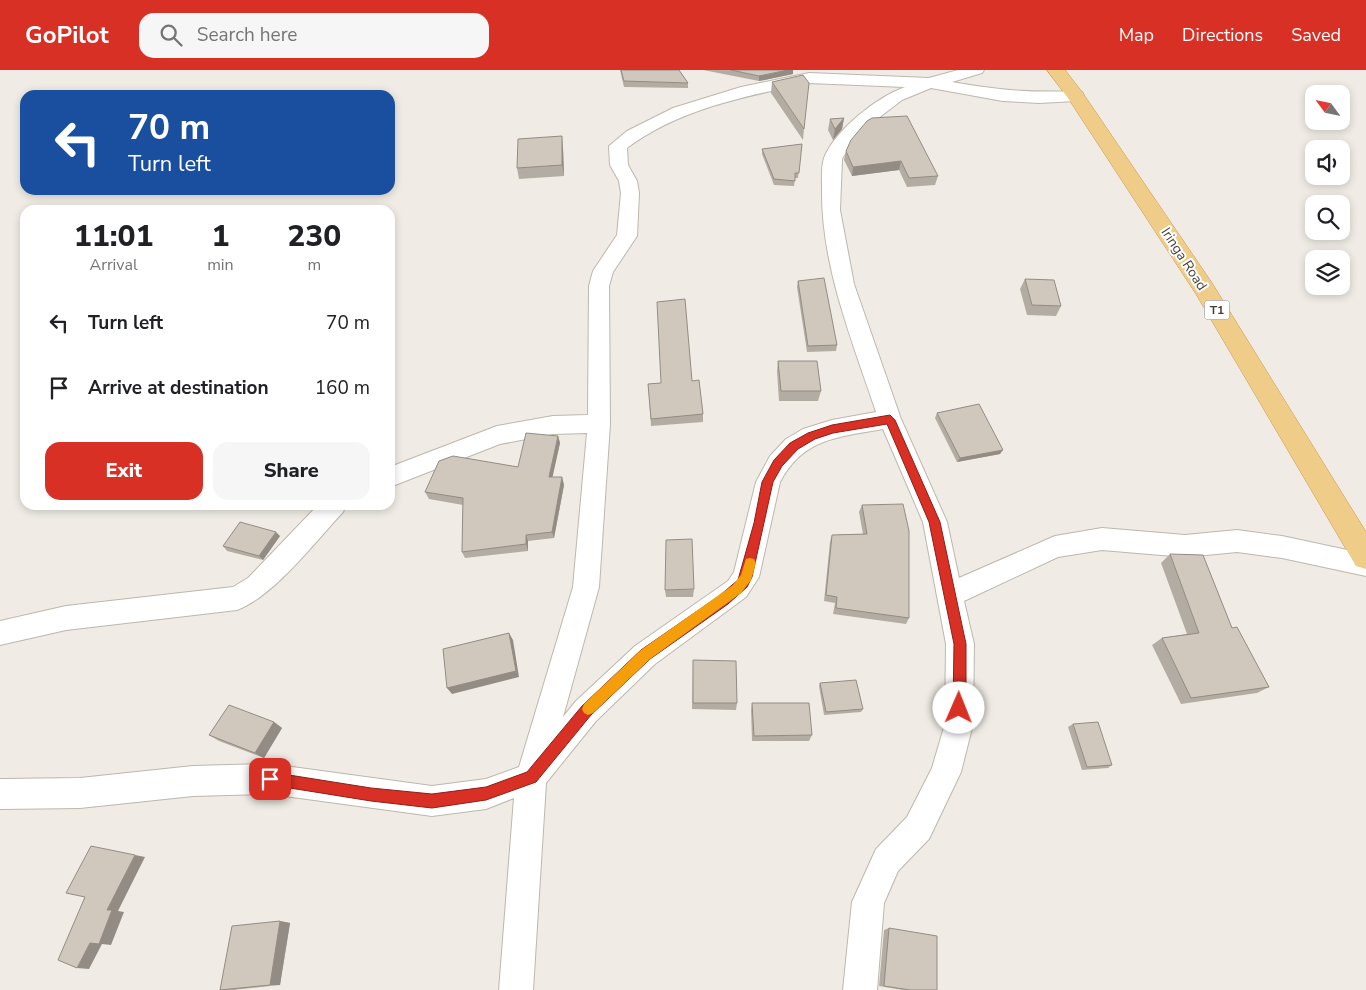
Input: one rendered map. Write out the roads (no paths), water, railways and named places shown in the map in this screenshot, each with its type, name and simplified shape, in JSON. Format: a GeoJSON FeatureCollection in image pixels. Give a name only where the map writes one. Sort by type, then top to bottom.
{"type":"FeatureCollection","features":[{"type":"Feature","properties":{"kind":"highway","name":"Iringa Road"},"geometry":{"type":"LineString","coordinates":[[1056,70],[1076,96],[1204,289],[1366,558]]}},
{"type":"Feature","properties":{"kind":"street"},"geometry":{"type":"LineString","coordinates":[[860,990],[868,902],[887,860],[918,828],[946,772],[959,724],[960,644],[951,594],[934,522],[890,420],[844,284],[831,210],[831,174],[833,159],[840,146],[858,125],[896,96],[930,83],[976,70]]}},
{"type":"Feature","properties":{"kind":"street"},"geometry":{"type":"LineString","coordinates":[[516,990],[531,778],[586,587],[599,424],[599,286],[603,271],[627,236],[628,181],[619,164],[618,146],[634,134],[679,112],[741,92],[808,78],[930,83],[1003,96],[1040,98],[1076,96]]}},
{"type":"Feature","properties":{"kind":"street"},"geometry":{"type":"LineString","coordinates":[[0,794],[80,793],[193,781],[270,779],[432,801],[486,794],[531,778],[586,711],[645,655],[724,600],[742,584],[746,577],[760,523],[768,482],[778,463],[794,446],[811,436],[832,429],[890,420]]}},
{"type":"Feature","properties":{"kind":"street"},"geometry":{"type":"LineString","coordinates":[[395,475],[438,460],[497,435],[553,425],[599,424]]}},
{"type":"Feature","properties":{"kind":"street"},"geometry":{"type":"LineString","coordinates":[[0,633],[66,618],[237,598],[263,579],[329,510]]}},
{"type":"Feature","properties":{"kind":"street"},"geometry":{"type":"LineString","coordinates":[[951,594],[1055,547],[1102,539],[1185,546],[1238,541],[1282,546],[1366,565]]}}]}
